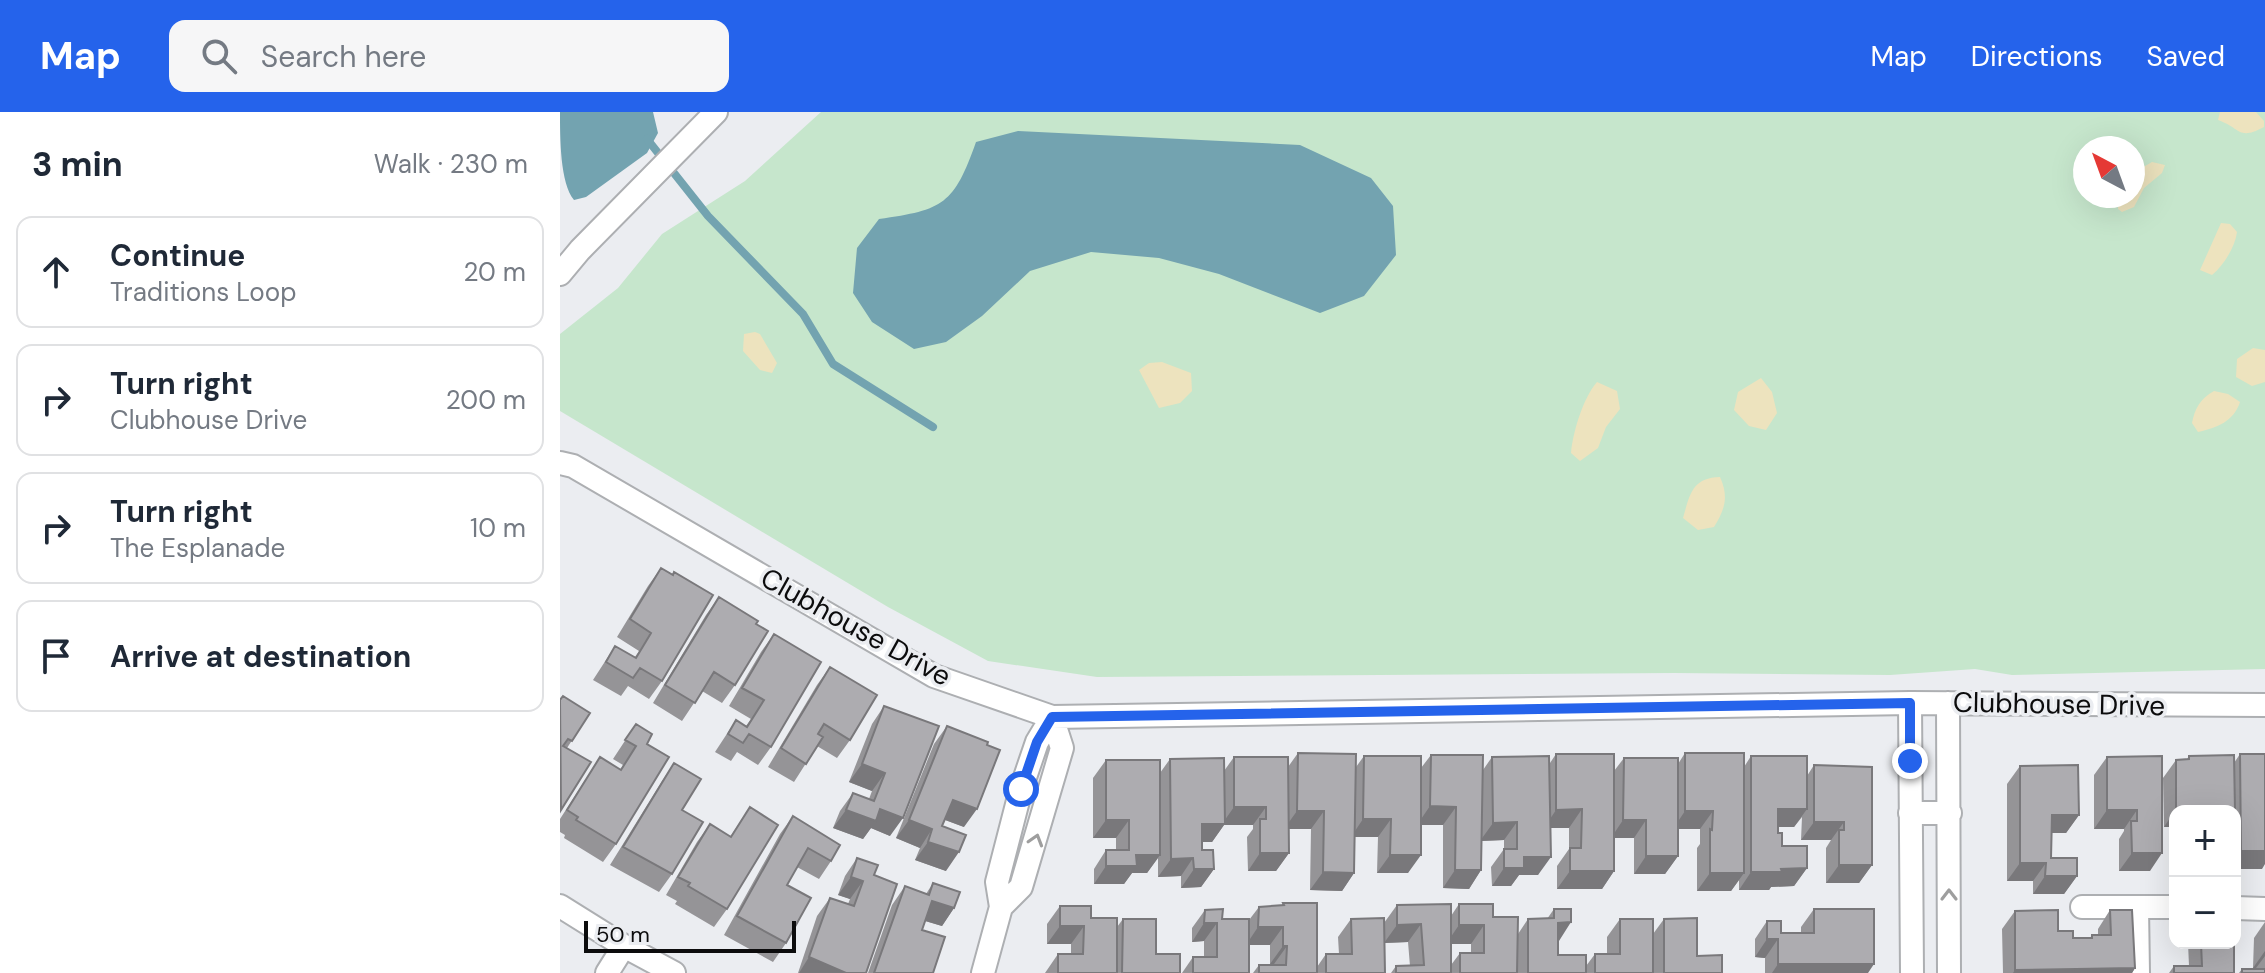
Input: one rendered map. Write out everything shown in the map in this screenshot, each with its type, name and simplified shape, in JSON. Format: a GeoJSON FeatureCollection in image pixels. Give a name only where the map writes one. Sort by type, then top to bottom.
{"type":"FeatureCollection","features":[{"type":"Feature","properties":{"kind":"street"},"geometry":{"type":"LineString","coordinates":[[560,274],[716,112]]}},
{"type":"Feature","properties":{"kind":"street"},"geometry":{"type":"LineString","coordinates":[[560,262],[580,250]]}},
{"type":"Feature","properties":{"kind":"street","name":"Clubhouse Drive"},"geometry":{"type":"LineString","coordinates":[[564,459],[934,676],[1052,717],[1910,703],[2265,705]]}},
{"type":"Feature","properties":{"kind":"street"},"geometry":{"type":"LineString","coordinates":[[1910,703],[1912,973]]}},
{"type":"Feature","properties":{"kind":"street"},"geometry":{"type":"LineString","coordinates":[[1948,703],[1949,973]]}},
{"type":"Feature","properties":{"kind":"street"},"geometry":{"type":"LineString","coordinates":[[983,973],[1001,907],[1021,887],[1062,748],[1052,717]]}},
{"type":"Feature","properties":{"kind":"street"},"geometry":{"type":"LineString","coordinates":[[1910,813],[1950,813]]}},
{"type":"Feature","properties":{"kind":"street"},"geometry":{"type":"LineString","coordinates":[[560,906],[674,973]]}},
{"type":"Feature","properties":{"kind":"street"},"geometry":{"type":"LineString","coordinates":[[2082,907],[2169,907]]}},
{"type":"Feature","properties":{"kind":"street"},"geometry":{"type":"LineString","coordinates":[[2137,907],[2138,973]]}},
{"type":"Feature","properties":{"kind":"street"},"geometry":{"type":"LineString","coordinates":[[2241,908],[2265,909]]}},
{"type":"Feature","properties":{"kind":"street"},"geometry":{"type":"LineString","coordinates":[[607,973],[624,946]]}},
{"type":"Feature","properties":{"kind":"green space"},"geometry":{"type":"Polygon","coordinates":[[[821,112],[2265,112],[2265,669],[2012,675],[1975,669],[1890,675],[1674,673],[1097,677],[988,661],[888,607],[560,411],[560,334],[618,288],[662,234],[745,181],[821,112]]]}},
{"type":"Feature","properties":{"kind":"sand"},"geometry":{"type":"Polygon","coordinates":[[[2220,112],[2256,112],[2264,121],[2264,127],[2249,133],[2240,132],[2218,120],[2220,112]]]}},
{"type":"Feature","properties":{"kind":"sand"},"geometry":{"type":"Polygon","coordinates":[[[2152,162],[2165,165],[2162,173],[2145,187],[2145,166],[2152,162]]]}},
{"type":"Feature","properties":{"kind":"sand"},"geometry":{"type":"Polygon","coordinates":[[[2221,223],[2230,224],[2237,232],[2228,255],[2212,275],[2200,270],[2221,223]]]}},
{"type":"Feature","properties":{"kind":"sand"},"geometry":{"type":"Polygon","coordinates":[[[744,334],[760,334],[777,363],[772,373],[760,370],[743,351],[744,334]]]}},
{"type":"Feature","properties":{"kind":"sand"},"geometry":{"type":"Polygon","coordinates":[[[2253,348],[2265,350],[2265,382],[2252,386],[2236,377],[2237,359],[2253,348]]]}},
{"type":"Feature","properties":{"kind":"sand"},"geometry":{"type":"Polygon","coordinates":[[[1162,362],[1191,373],[1192,391],[1180,403],[1159,408],[1139,370],[1149,363],[1162,362]]]}},
{"type":"Feature","properties":{"kind":"sand"},"geometry":{"type":"Polygon","coordinates":[[[1761,378],[1772,392],[1777,413],[1766,430],[1749,426],[1734,410],[1738,392],[1761,378]]]}},
{"type":"Feature","properties":{"kind":"sand"},"geometry":{"type":"Polygon","coordinates":[[[1597,382],[1617,391],[1620,409],[1606,427],[1598,448],[1580,461],[1571,453],[1574,435],[1583,406],[1597,382]]]}},
{"type":"Feature","properties":{"kind":"sand"},"geometry":{"type":"Polygon","coordinates":[[[2214,391],[2228,394],[2240,402],[2234,414],[2224,423],[2198,432],[2192,423],[2195,413],[2202,401],[2214,391]]]}},
{"type":"Feature","properties":{"kind":"sand"},"geometry":{"type":"Polygon","coordinates":[[[1720,477],[1725,497],[1721,514],[1714,527],[1698,530],[1683,518],[1690,495],[1703,480],[1720,477]]]}},
{"type":"Feature","properties":{"kind":"water"},"geometry":{"type":"Polygon","coordinates":[[[560,112],[653,112],[658,133],[647,153],[586,197],[574,200],[563,172],[560,112]]]}},
{"type":"Feature","properties":{"kind":"water"},"geometry":{"type":"Polygon","coordinates":[[[1018,131],[1300,145],[1371,178],[1393,206],[1396,255],[1364,296],[1320,313],[1219,274],[1159,258],[1091,252],[1030,271],[982,316],[946,342],[914,349],[872,322],[853,293],[857,248],[879,219],[918,212],[944,200],[961,179],[976,142],[1018,131]]]}},
{"type":"Feature","properties":{"kind":"building"},"geometry":{"type":"Polygon","coordinates":[[[661,568],[673,575],[674,572],[713,595],[662,681],[640,668],[633,678],[606,662],[615,646],[636,658],[651,633],[630,619],[661,568]]]}},
{"type":"Feature","properties":{"kind":"building"},"geometry":{"type":"Polygon","coordinates":[[[719,597],[758,621],[756,624],[768,631],[735,685],[714,672],[695,703],[665,685],[719,597]]]}},
{"type":"Feature","properties":{"kind":"building"},"geometry":{"type":"Polygon","coordinates":[[[774,634],[821,662],[771,747],[749,734],[743,743],[728,734],[736,720],[747,727],[764,700],[742,688],[774,634]]]}},
{"type":"Feature","properties":{"kind":"building"},"geometry":{"type":"Polygon","coordinates":[[[830,667],[877,695],[850,740],[824,724],[818,734],[823,737],[806,764],[781,748],[830,667]]]}},
{"type":"Feature","properties":{"kind":"building"},"geometry":{"type":"Polygon","coordinates":[[[563,696],[590,713],[572,741],[568,739],[563,746],[591,762],[561,810],[560,700],[563,696]]]}},
{"type":"Feature","properties":{"kind":"building"},"geometry":{"type":"Polygon","coordinates":[[[884,706],[939,726],[903,818],[880,809],[876,821],[846,810],[853,793],[874,801],[885,773],[862,764],[884,706]]]}},
{"type":"Feature","properties":{"kind":"building"},"geometry":{"type":"Polygon","coordinates":[[[636,724],[652,734],[647,744],[669,757],[616,844],[576,820],[578,817],[567,810],[600,757],[621,770],[636,746],[625,740],[636,724]]]}},
{"type":"Feature","properties":{"kind":"building"},"geometry":{"type":"Polygon","coordinates":[[[947,726],[1000,750],[977,809],[953,800],[942,826],[966,835],[959,852],[928,842],[932,829],[909,820],[947,726]]]}},
{"type":"Feature","properties":{"kind":"building"},"geometry":{"type":"Polygon","coordinates":[[[1298,753],[1356,754],[1354,873],[1323,872],[1324,811],[1297,811],[1298,753]]]}},
{"type":"Feature","properties":{"kind":"building"},"geometry":{"type":"Polygon","coordinates":[[[1685,753],[1744,753],[1744,873],[1710,873],[1713,811],[1685,811],[1685,753]]]}},
{"type":"Feature","properties":{"kind":"building"},"geometry":{"type":"Polygon","coordinates":[[[1556,754],[1614,754],[1614,871],[1570,871],[1570,848],[1581,848],[1582,809],[1556,810],[1556,754]]]}},
{"type":"Feature","properties":{"kind":"building"},"geometry":{"type":"Polygon","coordinates":[[[2240,754],[2265,754],[2265,851],[2241,851],[2240,754]]]}},
{"type":"Feature","properties":{"kind":"building"},"geometry":{"type":"Polygon","coordinates":[[[1431,755],[1483,755],[1481,870],[1455,870],[1456,807],[1430,806],[1431,755]]]}},
{"type":"Feature","properties":{"kind":"building"},"geometry":{"type":"Polygon","coordinates":[[[2234,755],[2235,805],[2176,805],[2176,760],[2189,759],[2189,756],[2234,755]]]}},
{"type":"Feature","properties":{"kind":"building"},"geometry":{"type":"Polygon","coordinates":[[[1364,756],[1421,756],[1421,855],[1390,855],[1391,819],[1363,819],[1364,756]]]}},
{"type":"Feature","properties":{"kind":"building"},"geometry":{"type":"Polygon","coordinates":[[[1549,756],[1551,857],[1524,857],[1524,868],[1504,868],[1504,849],[1517,849],[1517,822],[1493,823],[1492,757],[1549,756]]]}},
{"type":"Feature","properties":{"kind":"building"},"geometry":{"type":"Polygon","coordinates":[[[1751,756],[1807,756],[1807,809],[1778,809],[1778,833],[1782,833],[1782,846],[1807,846],[1807,868],[1751,872],[1751,756]]]}},
{"type":"Feature","properties":{"kind":"building"},"geometry":{"type":"Polygon","coordinates":[[[2162,756],[2162,853],[2132,853],[2131,821],[2137,821],[2137,810],[2107,810],[2107,757],[2162,756]]]}},
{"type":"Feature","properties":{"kind":"building"},"geometry":{"type":"Polygon","coordinates":[[[1234,757],[1288,757],[1289,853],[1260,853],[1260,819],[1266,819],[1266,807],[1234,807],[1234,757]]]}},
{"type":"Feature","properties":{"kind":"building"},"geometry":{"type":"Polygon","coordinates":[[[1224,758],[1225,824],[1202,824],[1202,850],[1213,850],[1214,869],[1194,869],[1193,858],[1171,859],[1170,759],[1224,758]]]}},
{"type":"Feature","properties":{"kind":"building"},"geometry":{"type":"Polygon","coordinates":[[[1624,758],[1678,758],[1678,856],[1646,856],[1646,820],[1623,820],[1624,758]]]}},
{"type":"Feature","properties":{"kind":"building"},"geometry":{"type":"Polygon","coordinates":[[[1106,760],[1160,760],[1160,855],[1136,855],[1137,866],[1106,866],[1106,850],[1129,850],[1129,820],[1106,820],[1106,760]]]}},
{"type":"Feature","properties":{"kind":"building"},"geometry":{"type":"Polygon","coordinates":[[[674,763],[701,779],[682,810],[703,822],[672,874],[623,847],[674,763]]]}},
{"type":"Feature","properties":{"kind":"building"},"geometry":{"type":"Polygon","coordinates":[[[1814,765],[1872,767],[1872,865],[1839,865],[1839,830],[1844,830],[1844,822],[1814,822],[1814,765]]]}},
{"type":"Feature","properties":{"kind":"building"},"geometry":{"type":"Polygon","coordinates":[[[2078,765],[2079,815],[2052,815],[2051,858],[2077,858],[2077,876],[2045,876],[2046,863],[2020,863],[2020,766],[2078,765]]]}},
{"type":"Feature","properties":{"kind":"building"},"geometry":{"type":"Polygon","coordinates":[[[750,807],[778,825],[727,909],[678,877],[710,824],[731,837],[750,807]]]}},
{"type":"Feature","properties":{"kind":"building"},"geometry":{"type":"Polygon","coordinates":[[[793,816],[840,845],[831,861],[808,848],[787,885],[811,898],[786,943],[737,916],[793,816]]]}},
{"type":"Feature","properties":{"kind":"building"},"geometry":{"type":"Polygon","coordinates":[[[857,858],[878,865],[874,875],[897,884],[866,973],[846,973],[809,957],[830,898],[854,906],[863,881],[851,877],[857,858]]]}},
{"type":"Feature","properties":{"kind":"building"},"geometry":{"type":"Polygon","coordinates":[[[933,883],[960,892],[954,908],[932,901],[922,930],[945,937],[933,973],[874,973],[905,886],[929,895],[933,883]]]}},
{"type":"Feature","properties":{"kind":"building"},"geometry":{"type":"Polygon","coordinates":[[[1317,903],[1317,973],[1259,973],[1259,965],[1286,965],[1287,946],[1283,946],[1283,927],[1258,927],[1259,907],[1317,903]]]}},
{"type":"Feature","properties":{"kind":"building"},"geometry":{"type":"Polygon","coordinates":[[[1451,904],[1451,973],[1396,973],[1396,966],[1424,965],[1421,924],[1397,925],[1397,905],[1451,904]]]}},
{"type":"Feature","properties":{"kind":"building"},"geometry":{"type":"Polygon","coordinates":[[[1459,904],[1493,904],[1493,917],[1518,917],[1517,973],[1460,973],[1460,953],[1484,953],[1484,925],[1459,925],[1459,904]]]}},
{"type":"Feature","properties":{"kind":"building"},"geometry":{"type":"Polygon","coordinates":[[[1060,906],[1091,906],[1091,918],[1117,918],[1117,973],[1058,973],[1058,954],[1083,954],[1084,926],[1060,926],[1060,906]]]}},
{"type":"Feature","properties":{"kind":"building"},"geometry":{"type":"Polygon","coordinates":[[[1223,909],[1222,919],[1249,919],[1249,973],[1193,973],[1193,957],[1217,957],[1217,923],[1204,923],[1205,910],[1223,909]]]}},
{"type":"Feature","properties":{"kind":"building"},"geometry":{"type":"Polygon","coordinates":[[[1554,909],[1571,909],[1571,922],[1558,923],[1558,955],[1586,955],[1586,973],[1528,973],[1528,919],[1554,918],[1554,909]]]}},
{"type":"Feature","properties":{"kind":"building"},"geometry":{"type":"Polygon","coordinates":[[[1814,909],[1874,909],[1874,964],[1778,964],[1778,939],[1767,939],[1767,921],[1781,921],[1781,933],[1814,933],[1814,909]]]}},
{"type":"Feature","properties":{"kind":"building"},"geometry":{"type":"Polygon","coordinates":[[[2058,910],[2058,931],[2073,931],[2073,938],[2092,938],[2092,935],[2111,935],[2110,910],[2132,910],[2135,968],[2015,970],[2015,911],[2058,910]]]}},
{"type":"Feature","properties":{"kind":"building"},"geometry":{"type":"Polygon","coordinates":[[[1384,918],[1385,973],[1326,973],[1326,954],[1352,954],[1351,919],[1384,918]]]}},
{"type":"Feature","properties":{"kind":"building"},"geometry":{"type":"Polygon","coordinates":[[[1697,918],[1697,956],[1722,955],[1722,973],[1664,973],[1664,919],[1697,918]]]}},
{"type":"Feature","properties":{"kind":"building"},"geometry":{"type":"Polygon","coordinates":[[[1123,919],[1156,919],[1156,954],[1180,954],[1180,973],[1122,973],[1123,919]]]}},
{"type":"Feature","properties":{"kind":"building"},"geometry":{"type":"Polygon","coordinates":[[[1620,919],[1653,919],[1653,973],[1595,973],[1595,954],[1620,954],[1620,919]]]}},
{"type":"Feature","properties":{"kind":"building"},"geometry":{"type":"Polygon","coordinates":[[[2201,949],[2234,949],[2234,973],[2174,973],[2174,966],[2202,966],[2201,949]]]}},
{"type":"Feature","properties":{"kind":"building"},"geometry":{"type":"Polygon","coordinates":[[[2242,969],[2265,969],[2265,973],[2242,973],[2242,969]]]}},
{"type":"Feature","properties":{"kind":"waterway"},"geometry":{"type":"LineString","coordinates":[[647,139],[708,216],[803,314],[833,364],[933,427]]}},
{"type":"Feature","properties":{"kind":"route"},"geometry":{"type":"LineString","coordinates":[[1021,789],[1037,742],[1052,717],[1910,703],[1910,761]]}}]}
